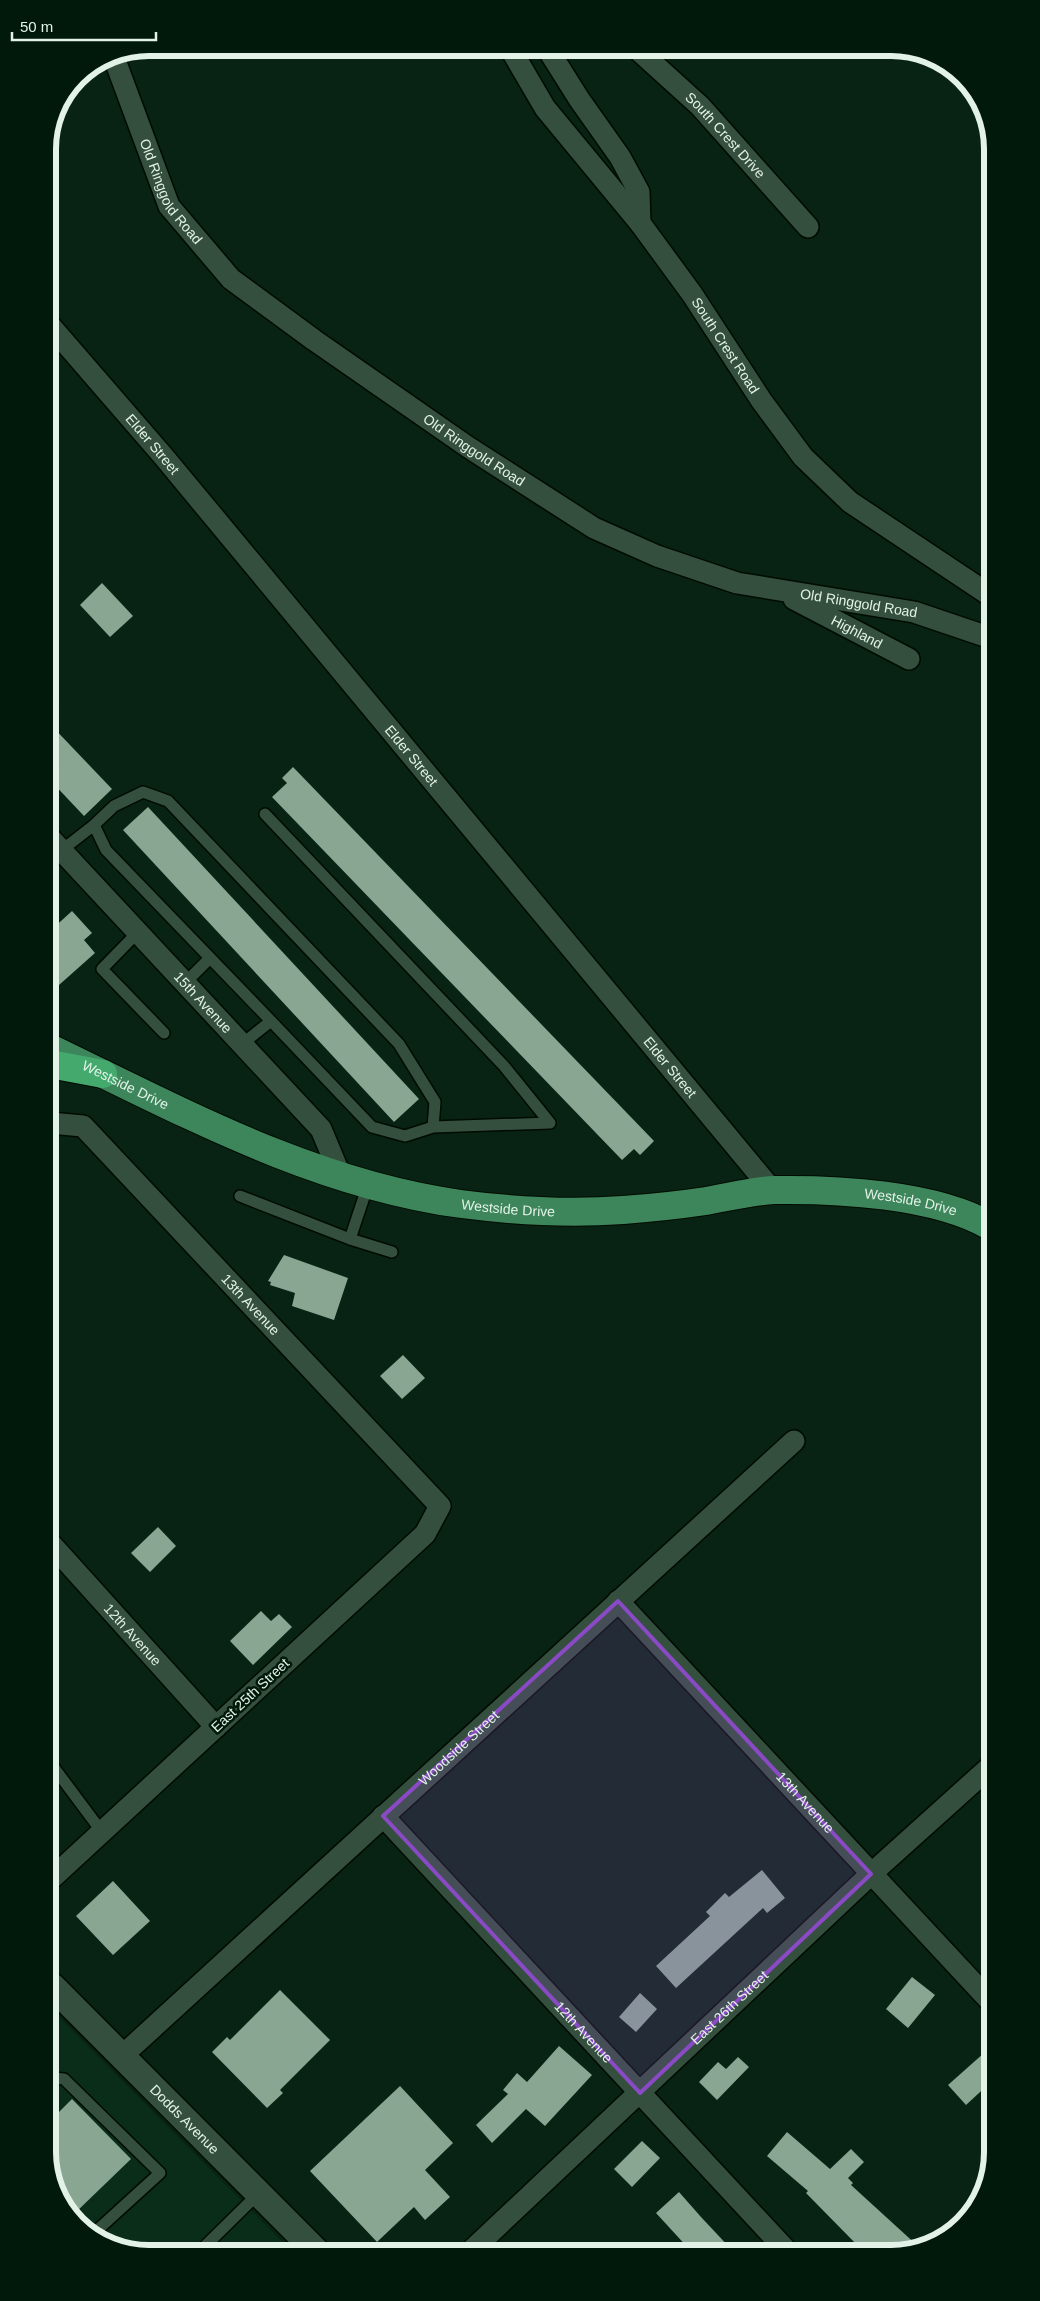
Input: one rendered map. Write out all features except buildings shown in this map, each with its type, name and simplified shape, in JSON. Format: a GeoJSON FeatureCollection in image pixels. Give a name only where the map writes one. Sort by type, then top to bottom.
{"type":"FeatureCollection","features":[{"type":"Feature","properties":{"kind":"highway"},"geometry":{"type":"LineString","coordinates":[[56,1065],[103,1074]]}},
{"type":"Feature","properties":{"kind":"main road","name":"Westside Drive"},"geometry":{"type":"LineString","coordinates":[[56,1051],[278,1156],[341,1177],[414,1197],[462,1204],[573,1212],[692,1203],[772,1190],[859,1193],[923,1201],[984,1224]]}},
{"type":"Feature","properties":{"kind":"street","name":"South Crest Road"},"geometry":{"type":"LineString","coordinates":[[515,56],[545,108],[640,223],[692,294],[762,400],[803,457],[850,502],[984,591]]}},
{"type":"Feature","properties":{"kind":"street"},"geometry":{"type":"LineString","coordinates":[[552,56],[579,99],[620,157],[639,192],[640,223]]}},
{"type":"Feature","properties":{"kind":"street","name":"South Crest Drive"},"geometry":{"type":"LineString","coordinates":[[645,56],[700,106],[808,228]]}},
{"type":"Feature","properties":{"kind":"street","name":"Old Ringgold Road"},"geometry":{"type":"LineString","coordinates":[[116,62],[169,206],[231,279],[314,340],[460,442],[594,528],[657,556],[736,583],[914,612],[984,636]]}},
{"type":"Feature","properties":{"kind":"street","name":"Elder Street"},"geometry":{"type":"LineString","coordinates":[[56,332],[170,465],[772,1190]]}},
{"type":"Feature","properties":{"kind":"street","name":"Highland"},"geometry":{"type":"LineString","coordinates":[[778,591],[909,659]]}},
{"type":"Feature","properties":{"kind":"street","name":"15th Avenue"},"geometry":{"type":"LineString","coordinates":[[56,843],[321,1129],[341,1177]]}},
{"type":"Feature","properties":{"kind":"street","name":"13th Avenue"},"geometry":{"type":"LineString","coordinates":[[56,1124],[83,1126],[440,1506]]}},
{"type":"Feature","properties":{"kind":"street","name":"Woodside Street"},"geometry":{"type":"LineString","coordinates":[[123,2055],[794,1441]]}},
{"type":"Feature","properties":{"kind":"street","name":"East 25th Street"},"geometry":{"type":"LineString","coordinates":[[56,1874],[425,1534],[440,1506]]}},
{"type":"Feature","properties":{"kind":"street","name":"12th Avenue"},"geometry":{"type":"LineString","coordinates":[[56,1550],[216,1727]]}},
{"type":"Feature","properties":{"kind":"street","name":"13th Avenue"},"geometry":{"type":"LineString","coordinates":[[618,1602],[984,1994]]}},
{"type":"Feature","properties":{"kind":"street","name":"East 26th Street"},"geometry":{"type":"LineString","coordinates":[[477,2245],[871,1874],[984,1773]]}},
{"type":"Feature","properties":{"kind":"street","name":"12th Avenue"},"geometry":{"type":"LineString","coordinates":[[383,1816],[781,2245]]}},
{"type":"Feature","properties":{"kind":"street","name":"Dodds Avenue"},"geometry":{"type":"LineString","coordinates":[[56,1990],[123,2055],[310,2245]]}},
{"type":"Feature","properties":{"kind":"lane"},"geometry":{"type":"LineString","coordinates":[[56,843],[94,826],[114,806],[143,792],[168,801],[399,1044],[435,1102],[433,1127]]}},
{"type":"Feature","properties":{"kind":"lane"},"geometry":{"type":"LineString","coordinates":[[94,826],[106,850],[372,1127],[405,1136],[433,1127],[550,1123],[504,1066],[265,814]]}},
{"type":"Feature","properties":{"kind":"lane"},"geometry":{"type":"LineString","coordinates":[[138,932],[102,969],[164,1033]]}},
{"type":"Feature","properties":{"kind":"lane"},"geometry":{"type":"LineString","coordinates":[[186,983],[210,958]]}},
{"type":"Feature","properties":{"kind":"lane"},"geometry":{"type":"LineString","coordinates":[[242,1044],[271,1021]]}},
{"type":"Feature","properties":{"kind":"lane"},"geometry":{"type":"LineString","coordinates":[[350,1239],[368,1185]]}},
{"type":"Feature","properties":{"kind":"lane"},"geometry":{"type":"LineString","coordinates":[[240,1196],[350,1239],[392,1252]]}},
{"type":"Feature","properties":{"kind":"lane"},"geometry":{"type":"LineString","coordinates":[[56,1770],[102,1832]]}},
{"type":"Feature","properties":{"kind":"lane"},"geometry":{"type":"LineString","coordinates":[[56,2078],[64,2079],[160,2173],[98,2229]]}},
{"type":"Feature","properties":{"kind":"lane"},"geometry":{"type":"LineString","coordinates":[[206,2245],[259,2193]]}},
{"type":"Feature","properties":{"kind":"highlighted area"},"geometry":{"type":"Polygon","coordinates":[[[618,1601],[871,1874],[640,2093],[383,1816],[618,1601]]]}},
{"type":"Feature","properties":{"kind":"shaded area"},"geometry":{"type":"Polygon","coordinates":[[[56,2014],[286,2245],[143,2245],[114,2238],[83,2218],[72,2204],[61,2182],[56,2158],[56,2014]]]}}]}
